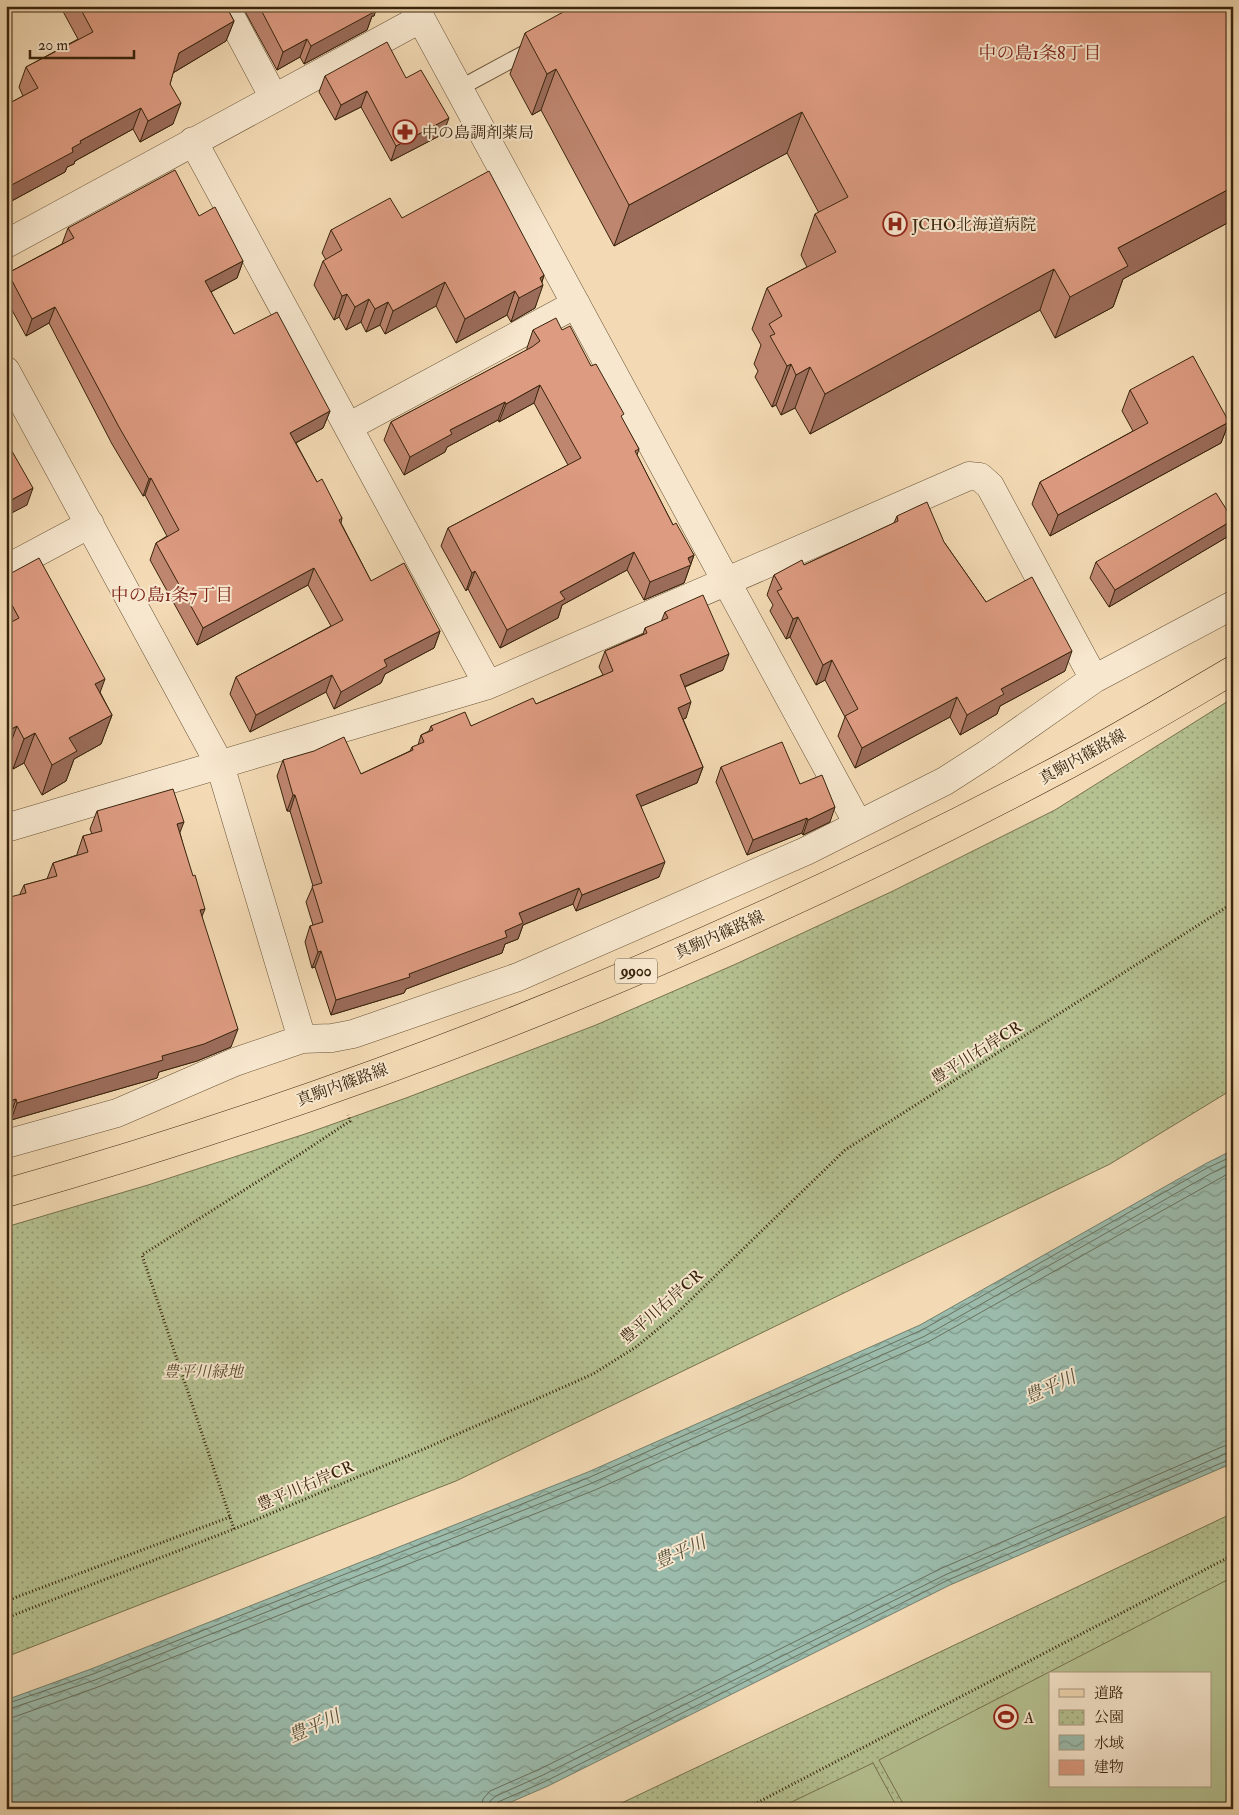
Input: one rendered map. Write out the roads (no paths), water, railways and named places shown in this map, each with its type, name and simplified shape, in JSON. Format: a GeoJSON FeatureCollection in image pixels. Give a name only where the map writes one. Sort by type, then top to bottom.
{"type":"FeatureCollection","features":[{"type":"Feature","properties":{"kind":"main road","name":"真駒内篠路線"},"geometry":{"type":"LineString","coordinates":[[6,1193],[71,1175],[238,1121],[526,1016],[641,969],[853,874],[923,839],[1061,768],[1233,670]]}},
{"type":"Feature","properties":{"kind":"street"},"geometry":{"type":"LineString","coordinates":[[225,6],[274,98]]}},
{"type":"Feature","properties":{"kind":"street"},"geometry":{"type":"LineString","coordinates":[[6,244],[274,98],[417,13],[858,824]]}},
{"type":"Feature","properties":{"kind":"street"},"geometry":{"type":"LineString","coordinates":[[193,141],[488,685]]}},
{"type":"Feature","properties":{"kind":"street"},"geometry":{"type":"LineString","coordinates":[[348,427],[576,304]]}},
{"type":"Feature","properties":{"kind":"street"},"geometry":{"type":"LineString","coordinates":[[6,371],[220,765],[302,1039]]}},
{"type":"Feature","properties":{"kind":"street"},"geometry":{"type":"LineString","coordinates":[[6,828],[488,685],[968,476],[980,477],[990,486],[1094,679]]}},
{"type":"Feature","properties":{"kind":"street"},"geometry":{"type":"LineString","coordinates":[[6,569],[90,524]]}},
{"type":"Feature","properties":{"kind":"street"},"geometry":{"type":"LineString","coordinates":[[6,1144],[117,1113],[235,1062],[302,1039],[332,1038],[353,1034],[518,977],[806,851],[945,781],[1094,679],[1233,605]]}},
{"type":"Feature","properties":{"kind":"lane"},"geometry":{"type":"LineString","coordinates":[[458,89],[542,43]]}},
{"type":"Feature","properties":{"kind":"water","name":"豊平川"},"geometry":{"type":"Polygon","coordinates":[[[1233,1150],[1233,1463],[950,1585],[548,1786],[495,1809],[6,1809],[6,1700],[91,1669],[588,1472],[920,1325],[1233,1150]]]}},
{"type":"Feature","properties":{"kind":"place","name":"中の島調剤薬局"},"geometry":{"type":"Point","coordinates":[405,132]}},
{"type":"Feature","properties":{"kind":"place","name":"JCHO北海道病院"},"geometry":{"type":"Point","coordinates":[895,224]}},
{"type":"Feature","properties":{"kind":"place","name":"A"},"geometry":{"type":"Point","coordinates":[1006,1717]}},
{"type":"Feature","properties":{"kind":"district","name":"中の島1条8丁目"},"geometry":{"type":"Point","coordinates":[1040,53]}},
{"type":"Feature","properties":{"kind":"district","name":"中の島1条7丁目"},"geometry":{"type":"Point","coordinates":[172,595]}},
{"type":"Feature","properties":{"kind":"park label","name":"豊平川緑地"},"geometry":{"type":"Point","coordinates":[203,1371]}}]}
